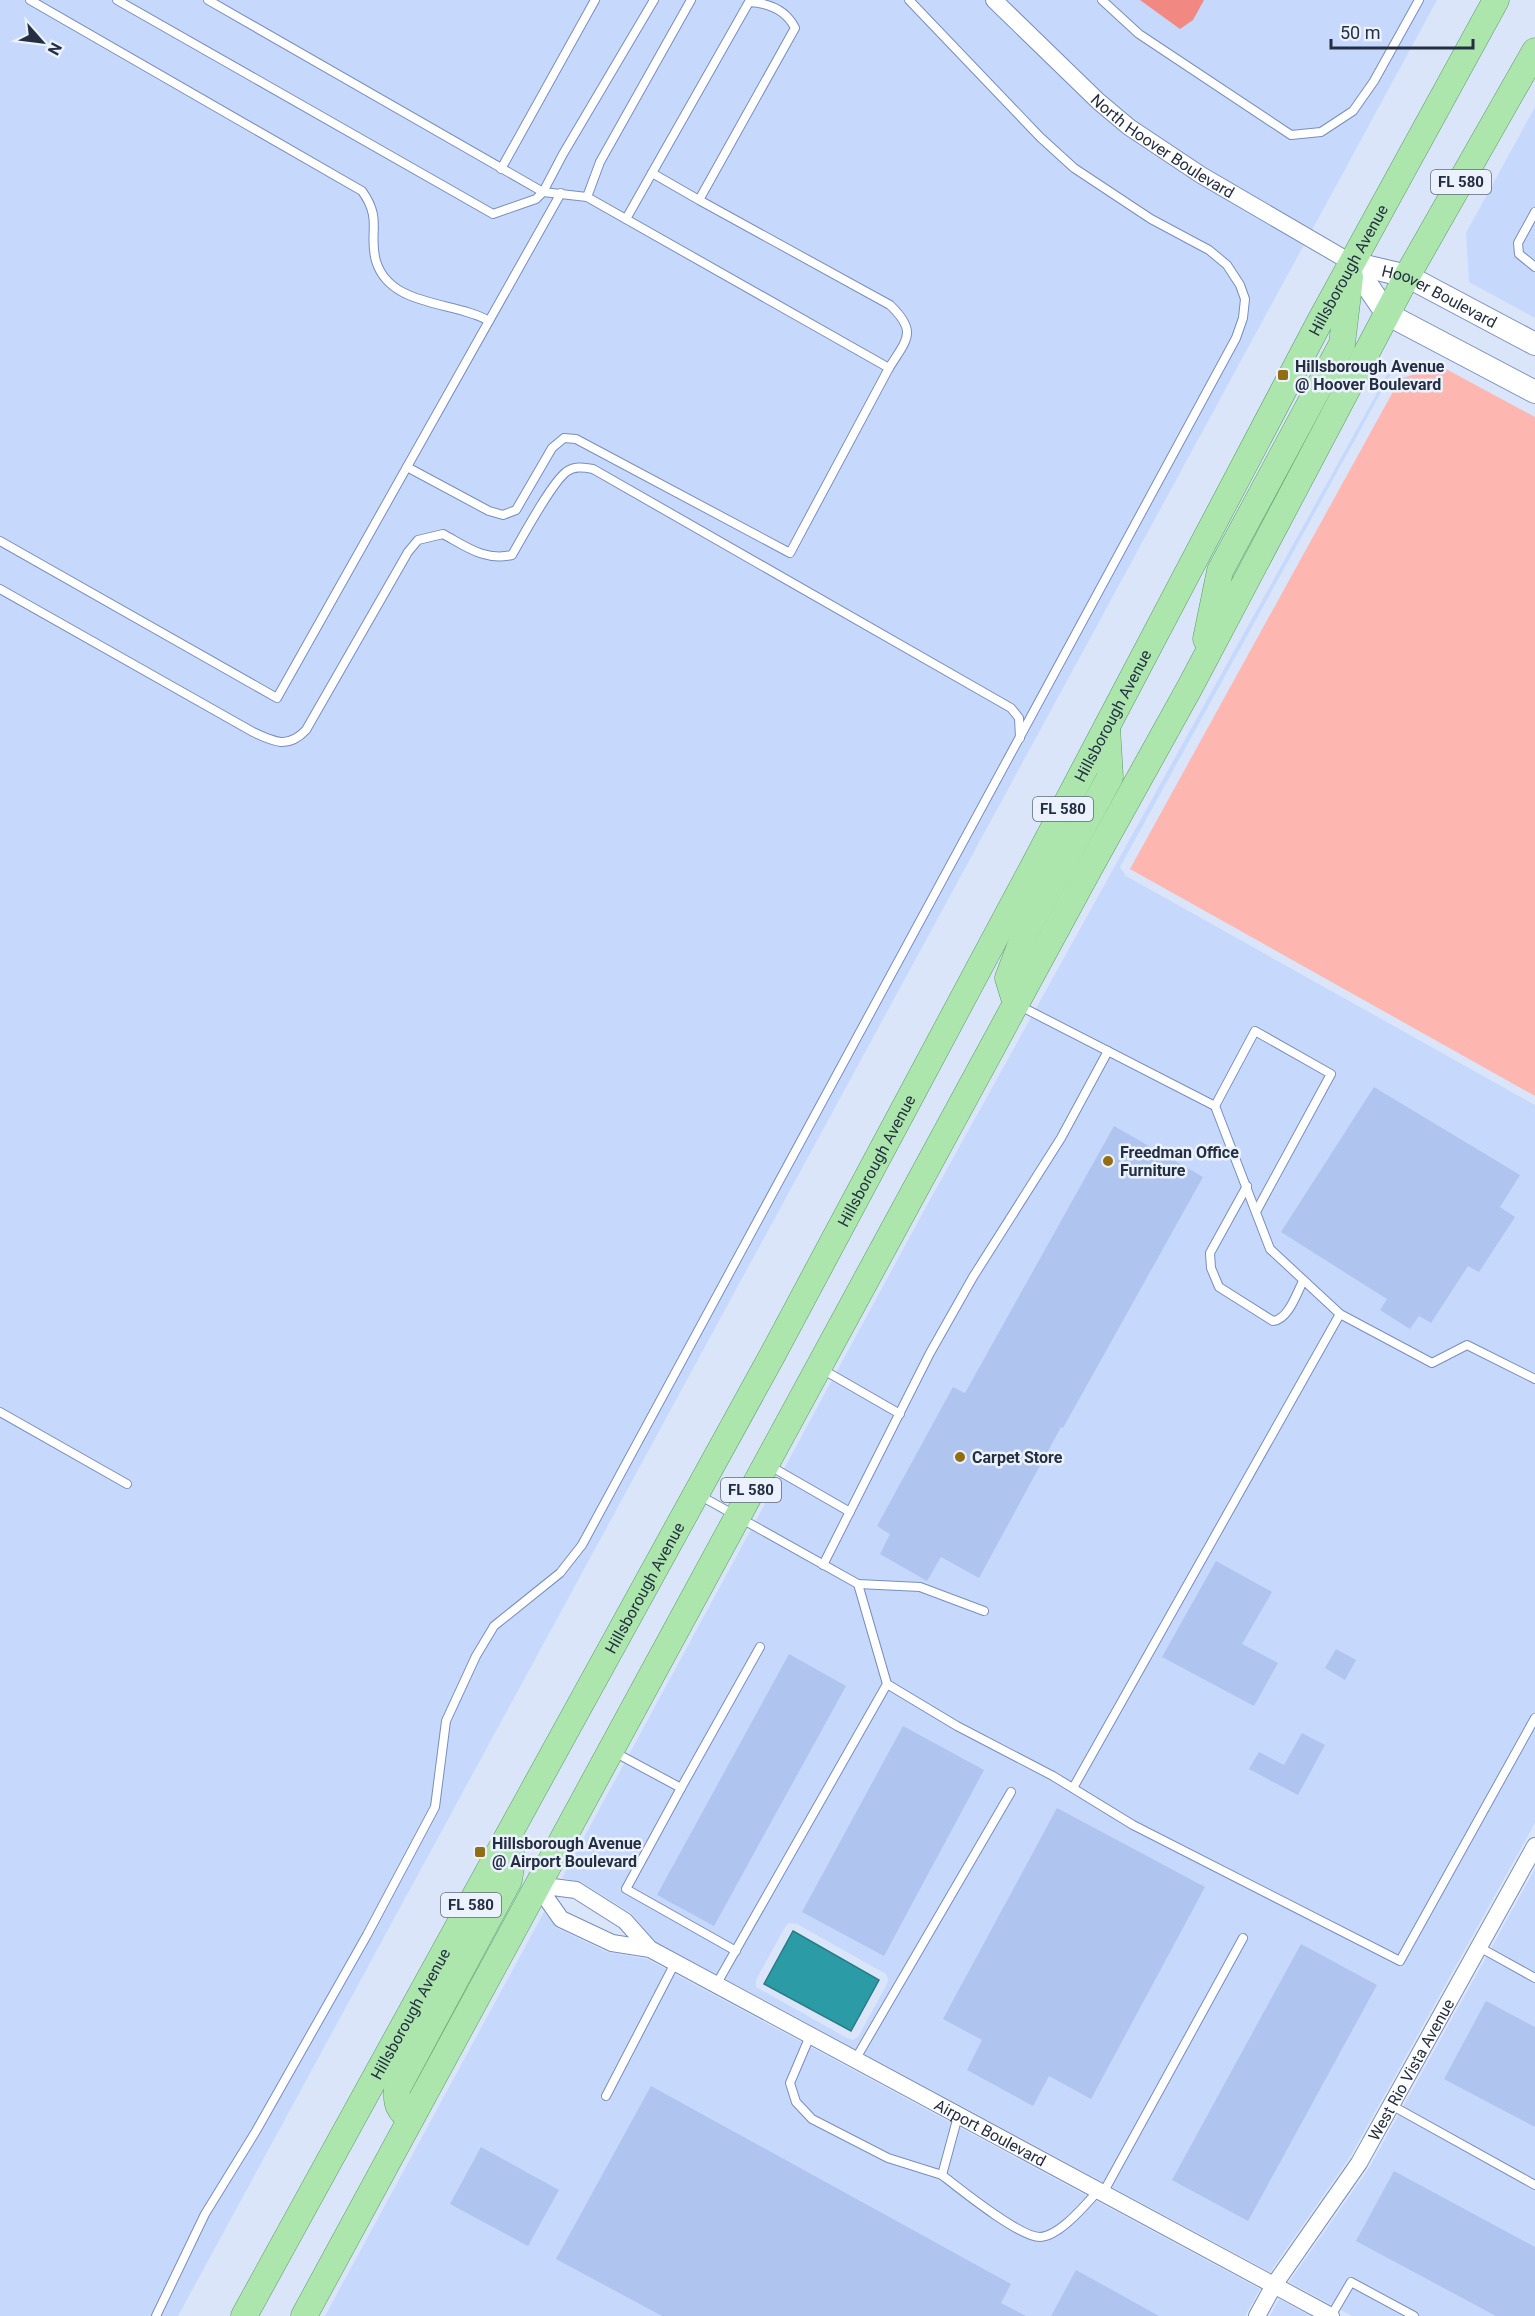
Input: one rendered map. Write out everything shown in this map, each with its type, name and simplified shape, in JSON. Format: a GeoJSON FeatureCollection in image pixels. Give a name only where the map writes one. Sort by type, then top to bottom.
{"type":"FeatureCollection","features":[{"type":"Feature","properties":{"kind":"main road","name":"Hillsborough Avenue"},"geometry":{"type":"LineString","coordinates":[[244,2316],[696,1493],[1107,726],[1383,203],[1496,0]]}},
{"type":"Feature","properties":{"kind":"main road","name":"FL 580"},"geometry":{"type":"LineString","coordinates":[[304,2316],[1201,666],[1407,276],[1532,64]]}},
{"type":"Feature","properties":{"kind":"main road","name":"Hoover Boulevard"},"geometry":{"type":"LineString","coordinates":[[1352,263],[1407,276],[1535,344]]}},
{"type":"Feature","properties":{"kind":"main road","name":"Hoover Boulevard"},"geometry":{"type":"LineString","coordinates":[[1352,263],[1387,314],[1535,392]]}},
{"type":"Feature","properties":{"kind":"main road"},"geometry":{"type":"LineString","coordinates":[[1201,666],[1220,571],[1342,344],[1352,263]]}},
{"type":"Feature","properties":{"kind":"main road"},"geometry":{"type":"LineString","coordinates":[[1016,1004],[1008,978],[1022,941],[1110,777],[1107,726]]}},
{"type":"Feature","properties":{"kind":"main road"},"geometry":{"type":"LineString","coordinates":[[411,2118],[402,2114],[396,2103],[397,2089],[509,1880],[512,1861],[510,1833]]}},
{"type":"Feature","properties":{"kind":"street","name":"North Hoover Boulevard"},"geometry":{"type":"LineString","coordinates":[[994,0],[1129,128],[1201,175],[1352,263]]}},
{"type":"Feature","properties":{"kind":"street","name":"West Rio Vista Avenue"},"geometry":{"type":"LineString","coordinates":[[1257,2316],[1274,2285],[1359,2163],[1535,1846]]}},
{"type":"Feature","properties":{"kind":"street","name":"Airport Boulevard"},"geometry":{"type":"LineString","coordinates":[[537,1885],[561,1919],[612,1943],[650,1949]]}},
{"type":"Feature","properties":{"kind":"street","name":"Airport Boulevard"},"geometry":{"type":"LineString","coordinates":[[537,1885],[576,1890],[625,1921],[650,1949],[1331,2316]]}},
{"type":"Feature","properties":{"kind":"lane"},"geometry":{"type":"LineString","coordinates":[[30,0],[362,191],[372,204],[376,262],[384,276],[398,288],[421,301],[475,312],[489,321]]}},
{"type":"Feature","properties":{"kind":"lane"},"geometry":{"type":"LineString","coordinates":[[117,0],[467,197],[493,214],[536,199],[543,192],[654,0]]}},
{"type":"Feature","properties":{"kind":"lane"},"geometry":{"type":"LineString","coordinates":[[208,0],[543,192],[587,197],[889,368]]}},
{"type":"Feature","properties":{"kind":"lane"},"geometry":{"type":"LineString","coordinates":[[501,168],[595,0]]}},
{"type":"Feature","properties":{"kind":"lane"},"geometry":{"type":"LineString","coordinates":[[587,197],[600,162],[692,0]]}},
{"type":"Feature","properties":{"kind":"lane"},"geometry":{"type":"LineString","coordinates":[[156,2316],[205,2214],[256,2131],[435,1807],[447,1721],[476,1656],[494,1626],[560,1573],[582,1545],[1236,338],[1243,318],[1245,299],[1240,285],[1227,265],[1209,250],[1151,219],[1074,168],[1040,137],[909,0]]}},
{"type":"Feature","properties":{"kind":"lane"},"geometry":{"type":"LineString","coordinates":[[1102,0],[1139,34],[1292,135],[1321,132],[1353,111],[1374,81],[1419,0]]}},
{"type":"Feature","properties":{"kind":"lane"},"geometry":{"type":"LineString","coordinates":[[626,219],[749,2],[769,5],[790,19],[795,28],[699,200]]}},
{"type":"Feature","properties":{"kind":"lane"},"geometry":{"type":"LineString","coordinates":[[407,467],[489,511],[503,515],[516,510],[552,447],[564,438],[576,439],[790,553],[889,368],[906,341],[908,328],[904,318],[890,304],[652,173]]}},
{"type":"Feature","properties":{"kind":"lane"},"geometry":{"type":"LineString","coordinates":[[0,541],[277,698],[561,193]]}},
{"type":"Feature","properties":{"kind":"lane"},"geometry":{"type":"LineString","coordinates":[[1535,212],[1518,243],[1519,254],[1535,267]]}},
{"type":"Feature","properties":{"kind":"lane"},"geometry":{"type":"LineString","coordinates":[[0,589],[253,732],[274,742],[286,742],[299,737],[306,730],[408,552],[418,540],[443,534],[487,557],[500,558],[512,555],[566,471],[579,467],[593,469],[1011,708],[1018,718],[1020,738]]}},
{"type":"Feature","properties":{"kind":"lane"},"geometry":{"type":"LineString","coordinates":[[1016,1004],[1215,1106],[1257,1210],[1270,1249],[1340,1314],[1432,1363],[1467,1345],[1535,1379]]}},
{"type":"Feature","properties":{"kind":"lane"},"geometry":{"type":"LineString","coordinates":[[1215,1106],[1255,1031],[1331,1074],[1257,1210]]}},
{"type":"Feature","properties":{"kind":"lane"},"geometry":{"type":"LineString","coordinates":[[823,1564],[930,1353],[973,1277],[1061,1138],[1108,1051]]}},
{"type":"Feature","properties":{"kind":"lane"},"geometry":{"type":"LineString","coordinates":[[1247,1186],[1210,1253],[1211,1268],[1220,1287],[1264,1317],[1278,1321],[1285,1315],[1303,1281]]}},
{"type":"Feature","properties":{"kind":"lane"},"geometry":{"type":"LineString","coordinates":[[1073,1788],[1340,1314]]}},
{"type":"Feature","properties":{"kind":"lane"},"geometry":{"type":"LineString","coordinates":[[818,1367],[900,1414]]}},
{"type":"Feature","properties":{"kind":"lane"},"geometry":{"type":"LineString","coordinates":[[0,1412],[127,1484]]}},
{"type":"Feature","properties":{"kind":"lane"},"geometry":{"type":"LineString","coordinates":[[766,1464],[850,1512]]}},
{"type":"Feature","properties":{"kind":"lane"},"geometry":{"type":"LineString","coordinates":[[696,1493],[858,1584],[920,1587],[984,1611]]}},
{"type":"Feature","properties":{"kind":"lane"},"geometry":{"type":"LineString","coordinates":[[858,1584],[887,1684],[957,1726],[1073,1788],[1133,1825],[1400,1961],[1535,1718]]}},
{"type":"Feature","properties":{"kind":"lane"},"geometry":{"type":"LineString","coordinates":[[736,1951],[626,1889],[760,1647]]}},
{"type":"Feature","properties":{"kind":"lane"},"geometry":{"type":"LineString","coordinates":[[716,1986],[887,1684]]}},
{"type":"Feature","properties":{"kind":"lane"},"geometry":{"type":"LineString","coordinates":[[610,1750],[681,1788]]}},
{"type":"Feature","properties":{"kind":"lane"},"geometry":{"type":"LineString","coordinates":[[855,2060],[1011,1792]]}},
{"type":"Feature","properties":{"kind":"lane"},"geometry":{"type":"LineString","coordinates":[[810,2036],[790,2084],[796,2102],[812,2119],[888,2158],[942,2175],[1017,2228],[1040,2237],[1054,2232],[1100,2192],[1243,1938]]}},
{"type":"Feature","properties":{"kind":"lane"},"geometry":{"type":"LineString","coordinates":[[1479,1947],[1535,1978]]}},
{"type":"Feature","properties":{"kind":"lane"},"geometry":{"type":"LineString","coordinates":[[606,2096],[675,1963]]}},
{"type":"Feature","properties":{"kind":"lane"},"geometry":{"type":"LineString","coordinates":[[1391,2105],[1535,2185]]}},
{"type":"Feature","properties":{"kind":"lane"},"geometry":{"type":"LineString","coordinates":[[942,2175],[958,2116]]}},
{"type":"Feature","properties":{"kind":"lane"},"geometry":{"type":"LineString","coordinates":[[1331,2316],[1351,2282],[1414,2316]]}},
{"type":"Feature","properties":{"kind":"shaded area"},"geometry":{"type":"Polygon","coordinates":[[[0,0],[1437,0],[178,2316],[0,2316],[0,0]]]}},
{"type":"Feature","properties":{"kind":"shaded area"},"geometry":{"type":"Polygon","coordinates":[[[1140,0],[1204,0],[1193,20],[1180,29],[1140,0]]]}},
{"type":"Feature","properties":{"kind":"shaded area"},"geometry":{"type":"Polygon","coordinates":[[[1535,107],[1535,318],[1469,282],[1466,233],[1535,107]]]}},
{"type":"Feature","properties":{"kind":"shaded area"},"geometry":{"type":"Polygon","coordinates":[[[1430,363],[1444,368],[1535,417],[1535,1096],[1130,869],[1400,379],[1421,372],[1430,363]]]}},
{"type":"Feature","properties":{"kind":"shaded area"},"geometry":{"type":"Polygon","coordinates":[[[1396,370],[1391,374],[1120,867],[1126,876],[1535,1105],[1535,1823],[1350,2157],[1270,2272],[656,1942],[631,1913],[581,1882],[562,1878],[926,1207],[1388,373],[1396,370]],[[789,1923],[785,1927],[756,1980],[756,1987],[853,2040],[858,2037],[887,1984],[886,1974],[797,1924],[789,1923]]]}},
{"type":"Feature","properties":{"kind":"shaded area"},"geometry":{"type":"Polygon","coordinates":[[[1535,1869],[1535,2316],[1352,2316],[1289,2282],[1369,2168],[1535,1869]]]}},
{"type":"Feature","properties":{"kind":"shaded area"},"geometry":{"type":"Polygon","coordinates":[[[544,1912],[557,1928],[607,1952],[647,1959],[1260,2289],[1245,2316],[325,2316],[544,1912]]]}},
{"type":"Feature","properties":{"kind":"shaded area"},"geometry":{"type":"Polygon","coordinates":[[[793,1931],[879,1980],[851,2031],[764,1984],[793,1931]]]}},
{"type":"Feature","properties":{"kind":"shaded area"},"geometry":{"type":"Polygon","coordinates":[[[1279,2299],[1311,2316],[1270,2316],[1279,2299]]]}},
{"type":"Feature","properties":{"kind":"building"},"geometry":{"type":"Polygon","coordinates":[[[1374,1087],[1520,1175],[1500,1207],[1515,1217],[1479,1272],[1468,1266],[1431,1323],[1419,1316],[1410,1329],[1380,1310],[1387,1299],[1281,1232],[1374,1087]]]}},
{"type":"Feature","properties":{"kind":"building"},"geometry":{"type":"Polygon","coordinates":[[[1114,1126],[1203,1177],[1063,1428],[1061,1427],[979,1578],[941,1557],[927,1581],[880,1554],[890,1534],[877,1526],[953,1387],[965,1393],[1114,1126]]]}},
{"type":"Feature","properties":{"kind":"building"},"geometry":{"type":"Polygon","coordinates":[[[1216,1561],[1272,1592],[1242,1644],[1278,1663],[1254,1706],[1162,1657],[1216,1561]]]}},
{"type":"Feature","properties":{"kind":"building"},"geometry":{"type":"Polygon","coordinates":[[[1336,1649],[1356,1660],[1345,1680],[1325,1668],[1336,1649]]]}},
{"type":"Feature","properties":{"kind":"building"},"geometry":{"type":"Polygon","coordinates":[[[789,1654],[846,1686],[714,1926],[657,1895],[789,1654]]]}},
{"type":"Feature","properties":{"kind":"building"},"geometry":{"type":"Polygon","coordinates":[[[903,1726],[984,1770],[884,1956],[802,1912],[903,1726]]]}},
{"type":"Feature","properties":{"kind":"building"},"geometry":{"type":"Polygon","coordinates":[[[1302,1733],[1325,1745],[1298,1795],[1249,1769],[1259,1752],[1284,1765],[1302,1733]]]}},
{"type":"Feature","properties":{"kind":"building"},"geometry":{"type":"Polygon","coordinates":[[[1057,1808],[1205,1887],[1091,2099],[1049,2076],[1033,2106],[967,2070],[982,2040],[943,2019],[1057,1808]]]}},
{"type":"Feature","properties":{"kind":"building"},"geometry":{"type":"Polygon","coordinates":[[[1301,1944],[1377,1985],[1248,2221],[1172,2180],[1301,1944]]]}},
{"type":"Feature","properties":{"kind":"building"},"geometry":{"type":"Polygon","coordinates":[[[1486,2001],[1535,2027],[1535,2127],[1444,2079],[1486,2001]]]}},
{"type":"Feature","properties":{"kind":"building"},"geometry":{"type":"Polygon","coordinates":[[[651,2086],[1011,2284],[1001,2303],[1026,2316],[662,2316],[556,2259],[651,2086]]]}},
{"type":"Feature","properties":{"kind":"building"},"geometry":{"type":"Polygon","coordinates":[[[481,2147],[559,2190],[528,2246],[450,2204],[481,2147]]]}},
{"type":"Feature","properties":{"kind":"building"},"geometry":{"type":"Polygon","coordinates":[[[1394,2171],[1535,2247],[1535,2316],[1496,2316],[1356,2241],[1394,2171]]]}},
{"type":"Feature","properties":{"kind":"building"},"geometry":{"type":"Polygon","coordinates":[[[1076,2270],[1159,2316],[1051,2316],[1076,2270]]]}},
{"type":"Feature","properties":{"kind":"place","name":"Hillsborough Avenue @ Hoover Boulevard"},"geometry":{"type":"Point","coordinates":[1283,375]}},
{"type":"Feature","properties":{"kind":"place","name":"Freedman Office Furniture"},"geometry":{"type":"Point","coordinates":[1108,1161]}},
{"type":"Feature","properties":{"kind":"place","name":"Carpet Store"},"geometry":{"type":"Point","coordinates":[960,1457]}},
{"type":"Feature","properties":{"kind":"place","name":"Hillsborough Avenue @ Airport Boulevard"},"geometry":{"type":"Point","coordinates":[480,1852]}}]}
